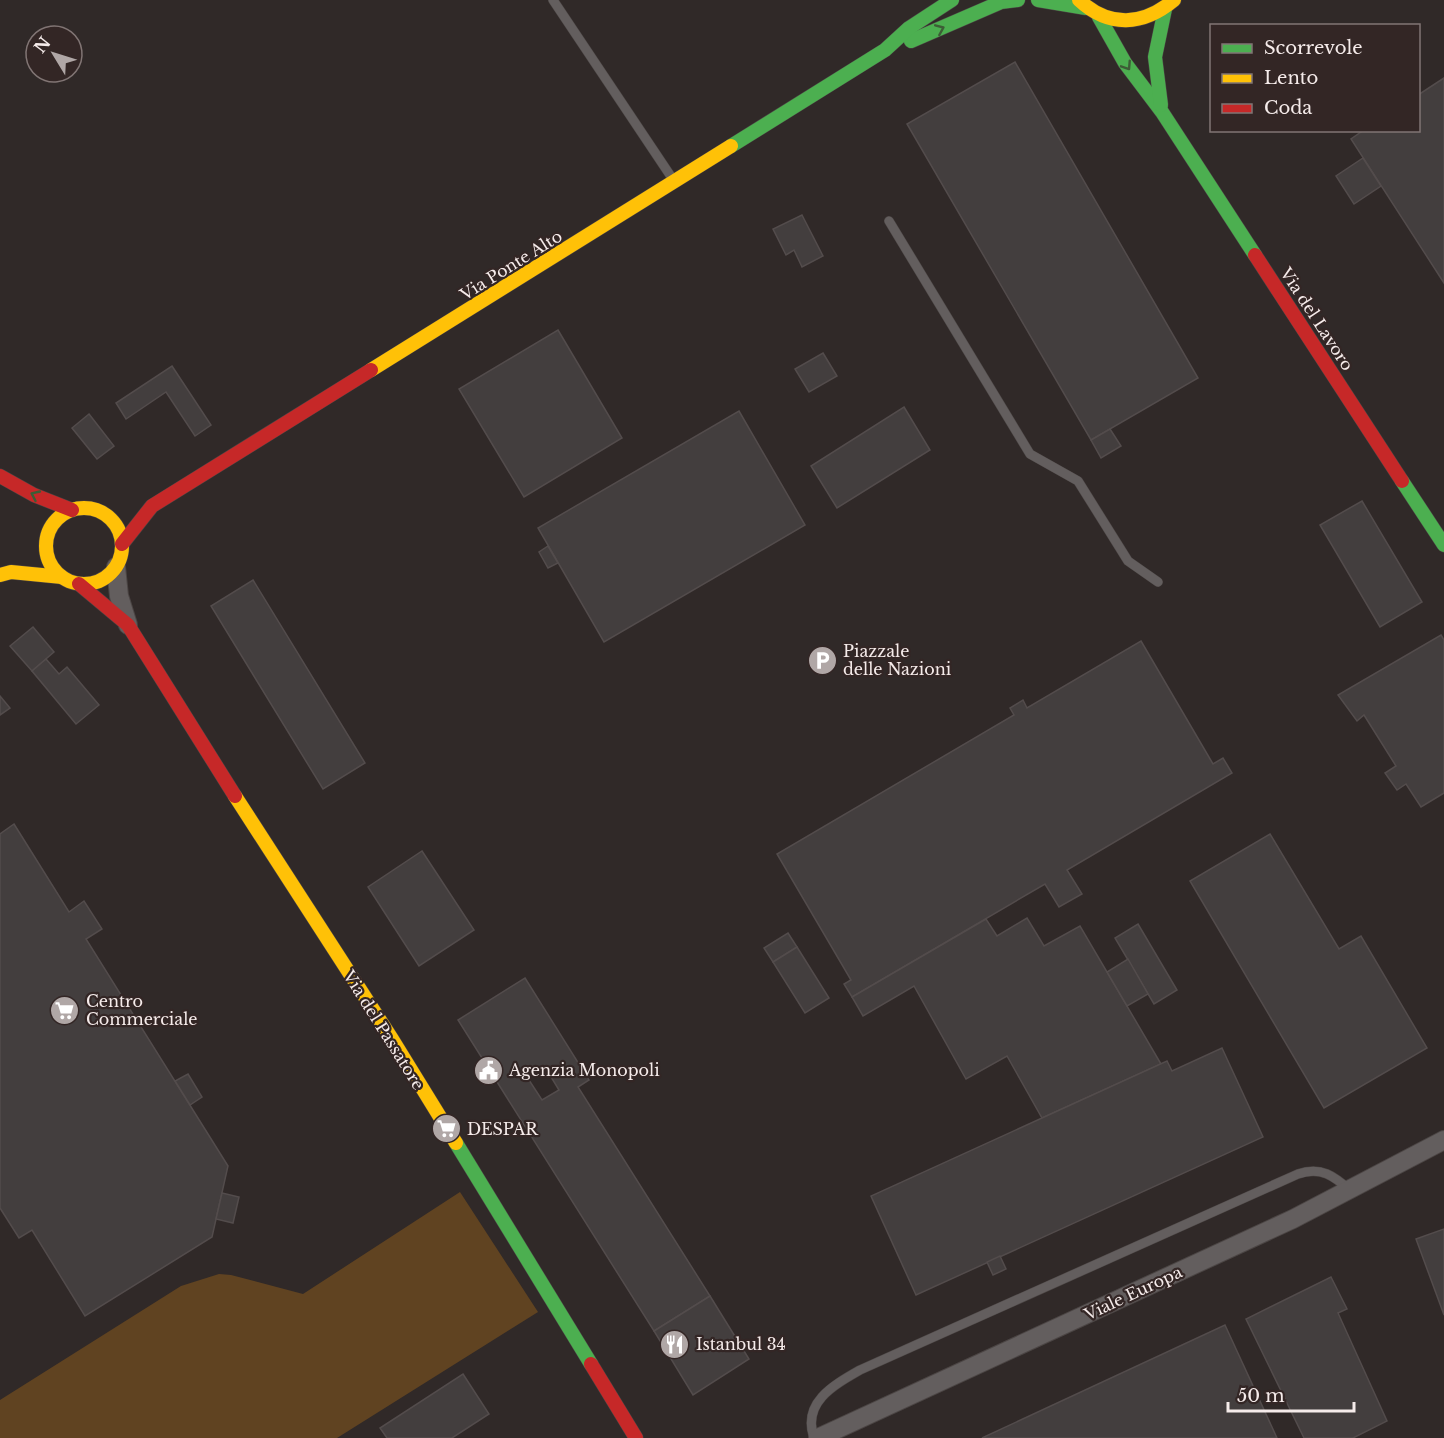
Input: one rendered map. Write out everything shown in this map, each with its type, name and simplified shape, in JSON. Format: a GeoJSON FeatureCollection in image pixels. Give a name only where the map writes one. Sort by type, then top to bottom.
{"type":"FeatureCollection","features":[{"type":"Feature","properties":{"kind":"main road","name":"Via Ponte Alto"},"geometry":{"type":"LineString","coordinates":[[885,50],[909,28],[952,0]]}},
{"type":"Feature","properties":{"kind":"main road","name":"Via Ponte Alto"},"geometry":{"type":"LineString","coordinates":[[116,567],[122,544],[152,506],[675,183],[885,50],[1001,2],[1018,0]]}},
{"type":"Feature","properties":{"kind":"main road"},"geometry":{"type":"LineString","coordinates":[[1038,0],[1062,6],[1082,4]]}},
{"type":"Feature","properties":{"kind":"main road","name":"Via del Lavoro"},"geometry":{"type":"LineString","coordinates":[[1082,4],[1100,17],[1116,22],[1134,22],[1150,17],[1169,4]]}},
{"type":"Feature","properties":{"kind":"main road","name":"Via del Lavoro"},"geometry":{"type":"LineString","coordinates":[[1162,112],[1153,74],[1154,52],[1169,4]]}},
{"type":"Feature","properties":{"kind":"main road","name":"Via del Lavoro"},"geometry":{"type":"LineString","coordinates":[[1100,17],[1125,63],[1162,112],[1444,545]]}},
{"type":"Feature","properties":{"kind":"main road","name":"Via Ponte Alto"},"geometry":{"type":"LineString","coordinates":[[0,476],[34,495],[72,510],[93,509],[118,513],[152,506]]}},
{"type":"Feature","properties":{"kind":"main road"},"geometry":{"type":"LineString","coordinates":[[5,573],[47,538],[57,520],[72,510]]}},
{"type":"Feature","properties":{"kind":"main road"},"geometry":{"type":"LineString","coordinates":[[118,513],[117,528],[122,544]]}},
{"type":"Feature","properties":{"kind":"main road"},"geometry":{"type":"LineString","coordinates":[[38,520],[47,538],[49,561],[62,577]]}},
{"type":"Feature","properties":{"kind":"main road"},"geometry":{"type":"LineString","coordinates":[[5,573],[62,577],[79,584],[96,582],[116,567]]}},
{"type":"Feature","properties":{"kind":"main road","name":"Via del Passatore"},"geometry":{"type":"LineString","coordinates":[[79,584],[128,625],[287,879],[392,1039],[636,1438]]}},
{"type":"Feature","properties":{"kind":"street","name":"Via del Passatore"},"geometry":{"type":"LineString","coordinates":[[116,567],[119,596],[128,625]]}},
{"type":"Feature","properties":{"kind":"street","name":"Viale Europa"},"geometry":{"type":"LineString","coordinates":[[816,1438],[1351,1191],[1444,1140]]}},
{"type":"Feature","properties":{"kind":"lane"},"geometry":{"type":"LineString","coordinates":[[552,0],[675,183]]}},
{"type":"Feature","properties":{"kind":"lane"},"geometry":{"type":"LineString","coordinates":[[890,221],[1030,454],[1078,481],[1128,561],[1158,582]]}},
{"type":"Feature","properties":{"kind":"lane"},"geometry":{"type":"LineString","coordinates":[[816,1438],[809,1423],[815,1406],[829,1391],[860,1370],[1308,1171],[1326,1173],[1351,1191]]}},
{"type":"Feature","properties":{"kind":"shaded area"},"geometry":{"type":"Polygon","coordinates":[[[460,1192],[538,1312],[337,1438],[0,1438],[0,1400],[181,1286],[219,1274],[231,1275],[303,1294],[460,1192]]]}},
{"type":"Feature","properties":{"kind":"building"},"geometry":{"type":"Polygon","coordinates":[[[1015,62],[1198,378],[1091,440],[907,124],[1015,62]]]}},
{"type":"Feature","properties":{"kind":"building"},"geometry":{"type":"Polygon","coordinates":[[[1444,78],[1444,283],[1351,139],[1361,132],[1420,132],[1420,94],[1444,78]]]}},
{"type":"Feature","properties":{"kind":"building"},"geometry":{"type":"Polygon","coordinates":[[[1363,158],[1381,186],[1354,204],[1336,176],[1363,158]]]}},
{"type":"Feature","properties":{"kind":"building"},"geometry":{"type":"Polygon","coordinates":[[[802,215],[823,256],[802,267],[794,250],[786,255],[773,229],[802,215]]]}},
{"type":"Feature","properties":{"kind":"building"},"geometry":{"type":"Polygon","coordinates":[[[558,330],[622,438],[524,497],[459,389],[558,330]]]}},
{"type":"Feature","properties":{"kind":"building"},"geometry":{"type":"Polygon","coordinates":[[[823,353],[837,376],[809,392],[795,369],[823,353]]]}},
{"type":"Feature","properties":{"kind":"building"},"geometry":{"type":"Polygon","coordinates":[[[172,366],[211,425],[195,436],[166,392],[126,419],[116,403],[172,366]]]}},
{"type":"Feature","properties":{"kind":"building"},"geometry":{"type":"Polygon","coordinates":[[[904,407],[930,450],[837,508],[811,466],[904,407]]]}},
{"type":"Feature","properties":{"kind":"building"},"geometry":{"type":"Polygon","coordinates":[[[739,411],[805,525],[604,642],[538,528],[739,411]]]}},
{"type":"Feature","properties":{"kind":"building"},"geometry":{"type":"Polygon","coordinates":[[[89,414],[114,446],[97,459],[72,428],[89,414]]]}},
{"type":"Feature","properties":{"kind":"building"},"geometry":{"type":"Polygon","coordinates":[[[1110,429],[1121,446],[1101,458],[1091,440],[1110,429]]]}},
{"type":"Feature","properties":{"kind":"building"},"geometry":{"type":"Polygon","coordinates":[[[1362,501],[1422,602],[1380,627],[1320,525],[1362,501]]]}},
{"type":"Feature","properties":{"kind":"building"},"geometry":{"type":"Polygon","coordinates":[[[548,546],[558,563],[548,568],[539,552],[548,546]]]}},
{"type":"Feature","properties":{"kind":"building"},"geometry":{"type":"Polygon","coordinates":[[[253,580],[365,763],[323,789],[211,606],[253,580]]]}},
{"type":"Feature","properties":{"kind":"building"},"geometry":{"type":"Polygon","coordinates":[[[33,627],[54,652],[32,671],[10,646],[33,627]]]}},
{"type":"Feature","properties":{"kind":"building"},"geometry":{"type":"Polygon","coordinates":[[[1441,635],[1444,640],[1444,793],[1421,807],[1406,784],[1397,790],[1385,773],[1396,766],[1364,715],[1357,721],[1338,695],[1441,635]]]}},
{"type":"Feature","properties":{"kind":"building"},"geometry":{"type":"Polygon","coordinates":[[[1141,641],[1213,764],[1223,758],[1232,773],[1067,870],[1082,894],[1059,907],[1045,884],[852,997],[844,984],[851,980],[777,854],[1014,715],[1010,708],[1023,700],[1027,708],[1141,641]]]}},
{"type":"Feature","properties":{"kind":"building"},"geometry":{"type":"Polygon","coordinates":[[[46,659],[59,674],[67,667],[99,705],[76,724],[32,671],[46,659]]]}},
{"type":"Feature","properties":{"kind":"building"},"geometry":{"type":"Polygon","coordinates":[[[0,696],[10,708],[0,715],[0,696]]]}},
{"type":"Feature","properties":{"kind":"building","name":"Centro Commerciale"},"geometry":{"type":"Polygon","coordinates":[[[14,824],[69,912],[84,901],[102,929],[86,939],[228,1166],[212,1237],[85,1316],[32,1230],[19,1238],[0,1208],[0,834],[14,824]]]}},
{"type":"Feature","properties":{"kind":"building"},"geometry":{"type":"Polygon","coordinates":[[[1270,834],[1339,949],[1361,936],[1427,1048],[1324,1108],[1190,881],[1270,834]]]}},
{"type":"Feature","properties":{"kind":"building"},"geometry":{"type":"Polygon","coordinates":[[[422,851],[474,930],[419,966],[368,887],[422,851]]]}},
{"type":"Feature","properties":{"kind":"building"},"geometry":{"type":"Polygon","coordinates":[[[1027,918],[1044,946],[1080,926],[1161,1064],[1042,1118],[1007,1056],[966,1079],[914,986],[863,1016],[852,997],[986,919],[997,936],[1027,918]]]}},
{"type":"Feature","properties":{"kind":"building"},"geometry":{"type":"Polygon","coordinates":[[[1138,924],[1177,990],[1154,1004],[1115,938],[1138,924]]]}},
{"type":"Feature","properties":{"kind":"building"},"geometry":{"type":"Polygon","coordinates":[[[788,933],[797,947],[773,962],[764,948],[788,933]]]}},
{"type":"Feature","properties":{"kind":"building"},"geometry":{"type":"Polygon","coordinates":[[[797,947],[829,998],[805,1013],[773,962],[797,947]]]}},
{"type":"Feature","properties":{"kind":"building"},"geometry":{"type":"Polygon","coordinates":[[[1128,959],[1148,994],[1127,1006],[1107,972],[1128,959]]]}},
{"type":"Feature","properties":{"kind":"building"},"geometry":{"type":"Polygon","coordinates":[[[525,978],[589,1080],[578,1087],[710,1296],[654,1331],[458,1020],[525,978]],[[545,1067],[527,1077],[542,1100],[559,1090],[545,1067]]]}},
{"type":"Feature","properties":{"kind":"building"},"geometry":{"type":"Polygon","coordinates":[[[1222,1048],[1263,1137],[916,1295],[871,1196],[1167,1061],[1172,1071],[1222,1048]]]}},
{"type":"Feature","properties":{"kind":"building"},"geometry":{"type":"Polygon","coordinates":[[[188,1074],[202,1097],[190,1105],[175,1081],[188,1074]]]}},
{"type":"Feature","properties":{"kind":"building"},"geometry":{"type":"Polygon","coordinates":[[[222,1193],[239,1197],[233,1223],[216,1219],[222,1193]]]}},
{"type":"Feature","properties":{"kind":"building"},"geometry":{"type":"Polygon","coordinates":[[[1444,1229],[1444,1315],[1416,1239],[1444,1229]]]}},
{"type":"Feature","properties":{"kind":"building"},"geometry":{"type":"Polygon","coordinates":[[[1000,1256],[1006,1269],[993,1275],[987,1262],[1000,1256]]]}},
{"type":"Feature","properties":{"kind":"building"},"geometry":{"type":"Polygon","coordinates":[[[1331,1277],[1347,1309],[1338,1313],[1387,1421],[1353,1438],[1304,1438],[1246,1319],[1331,1277]]]}},
{"type":"Feature","properties":{"kind":"building"},"geometry":{"type":"Polygon","coordinates":[[[710,1296],[749,1359],[693,1395],[654,1331],[710,1296]]]}},
{"type":"Feature","properties":{"kind":"building"},"geometry":{"type":"Polygon","coordinates":[[[1225,1325],[1277,1438],[982,1438],[1225,1325]]]}},
{"type":"Feature","properties":{"kind":"building"},"geometry":{"type":"Polygon","coordinates":[[[463,1374],[489,1414],[452,1438],[387,1438],[380,1428],[463,1374]]]}},
{"type":"Feature","properties":{"kind":"traffic: fast"},"geometry":{"type":"LineString","coordinates":[[731,146],[885,50],[909,28],[952,0]]}},
{"type":"Feature","properties":{"kind":"traffic: fast"},"geometry":{"type":"LineString","coordinates":[[911,41],[1001,2],[1018,0]]}},
{"type":"Feature","properties":{"kind":"traffic: fast"},"geometry":{"type":"LineString","coordinates":[[1038,0],[1086,8]]}},
{"type":"Feature","properties":{"kind":"traffic: fast"},"geometry":{"type":"LineString","coordinates":[[1161,105],[1155,57],[1165,9]]}},
{"type":"Feature","properties":{"kind":"traffic: fast"},"geometry":{"type":"LineString","coordinates":[[1099,17],[1125,63],[1162,112],[1255,255]]}},
{"type":"Feature","properties":{"kind":"traffic: fast"},"geometry":{"type":"LineString","coordinates":[[1402,481],[1444,545]]}},
{"type":"Feature","properties":{"kind":"traffic: fast"},"geometry":{"type":"LineString","coordinates":[[456,1143],[591,1364]]}},
{"type":"Feature","properties":{"kind":"traffic: slow"},"geometry":{"type":"LineString","coordinates":[[1079,0],[1102,15],[1126,20],[1150,15],[1174,0]]}},
{"type":"Feature","properties":{"kind":"traffic: slow"},"geometry":{"type":"LineString","coordinates":[[371,370],[731,146]]}},
{"type":"Feature","properties":{"kind":"traffic: slow"},"geometry":{"type":"LineString","coordinates":[[84,508],[98,511],[111,519],[119,532],[122,546],[119,560],[111,573],[98,581],[84,584],[70,581],[57,573],[49,560],[46,546],[49,532],[57,519],[70,511],[84,508]]}},
{"type":"Feature","properties":{"kind":"traffic: slow"},"geometry":{"type":"LineString","coordinates":[[0,575],[11,572],[62,577]]}},
{"type":"Feature","properties":{"kind":"traffic: slow"},"geometry":{"type":"LineString","coordinates":[[235,796],[392,1039],[456,1143]]}},
{"type":"Feature","properties":{"kind":"traffic: jam"},"geometry":{"type":"LineString","coordinates":[[1255,255],[1402,481]]}},
{"type":"Feature","properties":{"kind":"traffic: jam"},"geometry":{"type":"LineString","coordinates":[[122,544],[152,506],[371,370]]}},
{"type":"Feature","properties":{"kind":"traffic: jam"},"geometry":{"type":"LineString","coordinates":[[0,476],[34,495],[72,510]]}},
{"type":"Feature","properties":{"kind":"traffic: jam"},"geometry":{"type":"LineString","coordinates":[[79,584],[128,625],[235,796]]}},
{"type":"Feature","properties":{"kind":"traffic: jam"},"geometry":{"type":"LineString","coordinates":[[591,1364],[636,1438]]}},
{"type":"Feature","properties":{"kind":"place","name":"Piazzale delle Nazioni"},"geometry":{"type":"Point","coordinates":[822,660]}},
{"type":"Feature","properties":{"kind":"place","name":"Centro Commerciale"},"geometry":{"type":"Point","coordinates":[65,1010]}},
{"type":"Feature","properties":{"kind":"place","name":"Agenzia Monopoli"},"geometry":{"type":"Point","coordinates":[488,1070]}},
{"type":"Feature","properties":{"kind":"place","name":"DESPAR"},"geometry":{"type":"Point","coordinates":[446,1129]}},
{"type":"Feature","properties":{"kind":"place","name":"Istanbul 34"},"geometry":{"type":"Point","coordinates":[675,1344]}}]}
